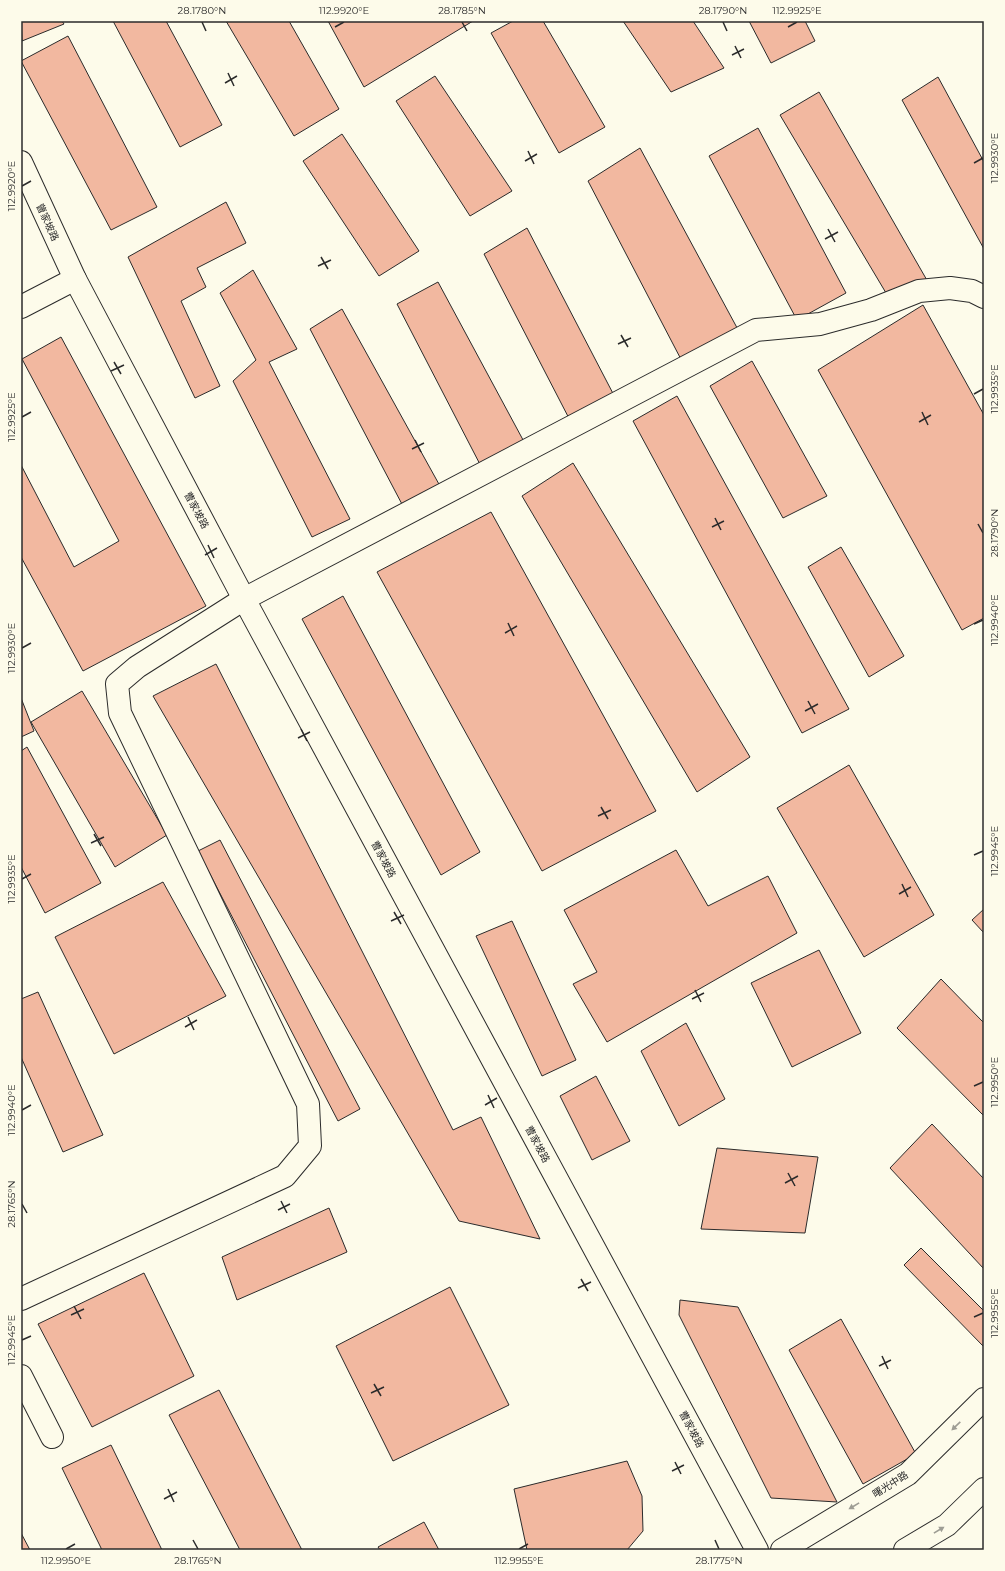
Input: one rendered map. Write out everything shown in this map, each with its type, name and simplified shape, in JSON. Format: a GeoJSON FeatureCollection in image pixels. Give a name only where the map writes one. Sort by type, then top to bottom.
{"type":"FeatureCollection","features":[{"type":"Feature","properties":{"kind":"street","name":"曹家坡路"},"geometry":{"type":"LineString","coordinates":[[21,162],[75,279],[244,599],[757,1550]]}},
{"type":"Feature","properties":{"kind":"street"},"geometry":{"type":"LineString","coordinates":[[21,307],[75,279]]}},
{"type":"Feature","properties":{"kind":"street"},"geometry":{"type":"LineString","coordinates":[[21,1299],[285,1176],[310,1146],[308,1104],[120,713],[117,684],[137,666],[244,599],[756,330],[820,324],[871,310],[919,291],[950,288],[972,291],[984,297]]}},
{"type":"Feature","properties":{"kind":"street"},"geometry":{"type":"LineString","coordinates":[[21,1376],[52,1437]]}},
{"type":"Feature","properties":{"kind":"street","name":"曙光中路"},"geometry":{"type":"LineString","coordinates":[[782,1550],[908,1474],[984,1399]]}},
{"type":"Feature","properties":{"kind":"street"},"geometry":{"type":"LineString","coordinates":[[905,1550],[947,1525],[984,1489]]}},
{"type":"Feature","properties":{"kind":"building"},"geometry":{"type":"Polygon","coordinates":[[[21,21],[62,21],[64,24],[22,41],[21,21]]]}},
{"type":"Feature","properties":{"kind":"building"},"geometry":{"type":"Polygon","coordinates":[[[113,21],[166,21],[222,125],[180,147],[113,21]]]}},
{"type":"Feature","properties":{"kind":"building"},"geometry":{"type":"Polygon","coordinates":[[[226,21],[289,21],[339,109],[294,136],[226,21]]]}},
{"type":"Feature","properties":{"kind":"building"},"geometry":{"type":"Polygon","coordinates":[[[328,21],[473,21],[364,87],[328,21]]]}},
{"type":"Feature","properties":{"kind":"building"},"geometry":{"type":"Polygon","coordinates":[[[513,21],[543,21],[605,127],[559,153],[491,33],[513,21]]]}},
{"type":"Feature","properties":{"kind":"building"},"geometry":{"type":"Polygon","coordinates":[[[623,21],[693,21],[724,68],[671,92],[623,21]]]}},
{"type":"Feature","properties":{"kind":"building"},"geometry":{"type":"Polygon","coordinates":[[[749,21],[805,21],[815,41],[771,63],[749,21]]]}},
{"type":"Feature","properties":{"kind":"building"},"geometry":{"type":"Polygon","coordinates":[[[68,36],[157,207],[111,230],[21,61],[68,36]]]}},
{"type":"Feature","properties":{"kind":"building"},"geometry":{"type":"Polygon","coordinates":[[[435,76],[512,191],[470,216],[396,101],[435,76]]]}},
{"type":"Feature","properties":{"kind":"building"},"geometry":{"type":"Polygon","coordinates":[[[938,77],[984,162],[984,249],[902,100],[938,77]]]}},
{"type":"Feature","properties":{"kind":"building"},"geometry":{"type":"Polygon","coordinates":[[[819,92],[928,282],[892,303],[780,115],[819,92]]]}},
{"type":"Feature","properties":{"kind":"building"},"geometry":{"type":"Polygon","coordinates":[[[758,128],[846,293],[797,320],[709,156],[758,128]]]}},
{"type":"Feature","properties":{"kind":"building"},"geometry":{"type":"Polygon","coordinates":[[[342,134],[419,251],[379,276],[303,161],[342,134]]]}},
{"type":"Feature","properties":{"kind":"building"},"geometry":{"type":"Polygon","coordinates":[[[640,148],[742,337],[685,367],[588,181],[640,148]]]}},
{"type":"Feature","properties":{"kind":"building"},"geometry":{"type":"Polygon","coordinates":[[[226,202],[246,243],[197,268],[206,287],[181,301],[220,386],[195,398],[128,257],[226,202]]]}},
{"type":"Feature","properties":{"kind":"building"},"geometry":{"type":"Polygon","coordinates":[[[527,228],[619,405],[574,428],[484,254],[527,228]]]}},
{"type":"Feature","properties":{"kind":"building"},"geometry":{"type":"Polygon","coordinates":[[[253,270],[297,349],[269,362],[350,519],[312,537],[233,381],[256,360],[220,293],[253,270]]]}},
{"type":"Feature","properties":{"kind":"building"},"geometry":{"type":"Polygon","coordinates":[[[438,282],[529,451],[485,474],[397,304],[438,282]]]}},
{"type":"Feature","properties":{"kind":"building"},"geometry":{"type":"Polygon","coordinates":[[[923,305],[984,415],[984,618],[962,630],[818,370],[923,305]]]}},
{"type":"Feature","properties":{"kind":"building"},"geometry":{"type":"Polygon","coordinates":[[[342,309],[440,486],[404,508],[310,329],[342,309]]]}},
{"type":"Feature","properties":{"kind":"building"},"geometry":{"type":"Polygon","coordinates":[[[61,337],[206,606],[83,671],[21,557],[21,465],[74,567],[119,541],[22,359],[61,337]]]}},
{"type":"Feature","properties":{"kind":"building"},"geometry":{"type":"Polygon","coordinates":[[[752,361],[827,496],[783,518],[710,386],[752,361]]]}},
{"type":"Feature","properties":{"kind":"building"},"geometry":{"type":"Polygon","coordinates":[[[677,396],[849,709],[802,733],[633,421],[677,396]]]}},
{"type":"Feature","properties":{"kind":"building"},"geometry":{"type":"Polygon","coordinates":[[[573,463],[750,757],[697,792],[522,496],[573,463]]]}},
{"type":"Feature","properties":{"kind":"building"},"geometry":{"type":"Polygon","coordinates":[[[491,512],[656,811],[542,871],[377,572],[491,512]]]}},
{"type":"Feature","properties":{"kind":"building"},"geometry":{"type":"Polygon","coordinates":[[[841,547],[904,656],[869,677],[808,567],[841,547]]]}},
{"type":"Feature","properties":{"kind":"building"},"geometry":{"type":"Polygon","coordinates":[[[343,596],[480,852],[441,875],[302,619],[343,596]]]}},
{"type":"Feature","properties":{"kind":"building"},"geometry":{"type":"Polygon","coordinates":[[[216,664],[453,1130],[481,1117],[540,1239],[459,1221],[153,696],[216,664]]]}},
{"type":"Feature","properties":{"kind":"building"},"geometry":{"type":"Polygon","coordinates":[[[82,691],[167,835],[115,867],[31,722],[82,691]]]}},
{"type":"Feature","properties":{"kind":"building"},"geometry":{"type":"Polygon","coordinates":[[[21,698],[34,731],[21,737],[21,698]]]}},
{"type":"Feature","properties":{"kind":"building"},"geometry":{"type":"Polygon","coordinates":[[[27,747],[101,883],[45,913],[21,867],[21,751],[27,747]]]}},
{"type":"Feature","properties":{"kind":"building"},"geometry":{"type":"Polygon","coordinates":[[[849,765],[934,915],[864,957],[777,808],[849,765]]]}},
{"type":"Feature","properties":{"kind":"building"},"geometry":{"type":"Polygon","coordinates":[[[220,840],[360,1109],[338,1121],[198,851],[220,840]]]}},
{"type":"Feature","properties":{"kind":"building"},"geometry":{"type":"Polygon","coordinates":[[[676,850],[708,906],[768,876],[797,933],[607,1042],[573,984],[597,972],[564,910],[676,850]]]}},
{"type":"Feature","properties":{"kind":"building"},"geometry":{"type":"Polygon","coordinates":[[[163,882],[226,996],[114,1054],[55,937],[163,882]]]}},
{"type":"Feature","properties":{"kind":"building"},"geometry":{"type":"Polygon","coordinates":[[[984,909],[984,933],[972,920],[984,909]]]}},
{"type":"Feature","properties":{"kind":"building"},"geometry":{"type":"Polygon","coordinates":[[[512,921],[576,1060],[542,1076],[476,936],[512,921]]]}},
{"type":"Feature","properties":{"kind":"building"},"geometry":{"type":"Polygon","coordinates":[[[819,950],[861,1033],[792,1067],[751,983],[819,950]]]}},
{"type":"Feature","properties":{"kind":"building"},"geometry":{"type":"Polygon","coordinates":[[[941,979],[984,1023],[984,1116],[897,1028],[941,979]]]}},
{"type":"Feature","properties":{"kind":"building"},"geometry":{"type":"Polygon","coordinates":[[[38,992],[103,1135],[63,1152],[21,1057],[21,999],[38,992]]]}},
{"type":"Feature","properties":{"kind":"building"},"geometry":{"type":"Polygon","coordinates":[[[686,1023],[725,1099],[679,1126],[641,1051],[686,1023]]]}},
{"type":"Feature","properties":{"kind":"building"},"geometry":{"type":"Polygon","coordinates":[[[596,1076],[630,1141],[592,1160],[560,1096],[596,1076]]]}},
{"type":"Feature","properties":{"kind":"building"},"geometry":{"type":"Polygon","coordinates":[[[932,1124],[984,1179],[984,1269],[890,1168],[932,1124]]]}},
{"type":"Feature","properties":{"kind":"building"},"geometry":{"type":"Polygon","coordinates":[[[717,1148],[818,1157],[805,1233],[701,1229],[717,1148]]]}},
{"type":"Feature","properties":{"kind":"building"},"geometry":{"type":"Polygon","coordinates":[[[329,1208],[347,1252],[237,1300],[222,1257],[329,1208]]]}},
{"type":"Feature","properties":{"kind":"building"},"geometry":{"type":"Polygon","coordinates":[[[921,1248],[984,1311],[984,1347],[904,1265],[921,1248]]]}},
{"type":"Feature","properties":{"kind":"building"},"geometry":{"type":"Polygon","coordinates":[[[144,1273],[194,1376],[92,1427],[38,1324],[144,1273]]]}},
{"type":"Feature","properties":{"kind":"building"},"geometry":{"type":"Polygon","coordinates":[[[450,1287],[509,1405],[393,1461],[336,1346],[450,1287]]]}},
{"type":"Feature","properties":{"kind":"building"},"geometry":{"type":"Polygon","coordinates":[[[680,1300],[738,1307],[837,1502],[771,1498],[679,1315],[680,1300]]]}},
{"type":"Feature","properties":{"kind":"building"},"geometry":{"type":"Polygon","coordinates":[[[841,1319],[916,1454],[863,1484],[789,1350],[841,1319]]]}},
{"type":"Feature","properties":{"kind":"building"},"geometry":{"type":"Polygon","coordinates":[[[219,1390],[302,1550],[240,1550],[169,1415],[219,1390]]]}},
{"type":"Feature","properties":{"kind":"building"},"geometry":{"type":"Polygon","coordinates":[[[111,1445],[162,1550],[102,1550],[62,1468],[111,1445]]]}},
{"type":"Feature","properties":{"kind":"building"},"geometry":{"type":"Polygon","coordinates":[[[627,1461],[642,1496],[643,1531],[627,1550],[527,1550],[514,1489],[627,1461]]]}},
{"type":"Feature","properties":{"kind":"building"},"geometry":{"type":"Polygon","coordinates":[[[424,1522],[439,1550],[380,1550],[378,1547],[424,1522]]]}},
{"type":"Feature","properties":{"kind":"building"},"geometry":{"type":"Polygon","coordinates":[[[21,1533],[30,1550],[21,1550],[21,1533]]]}}]}
